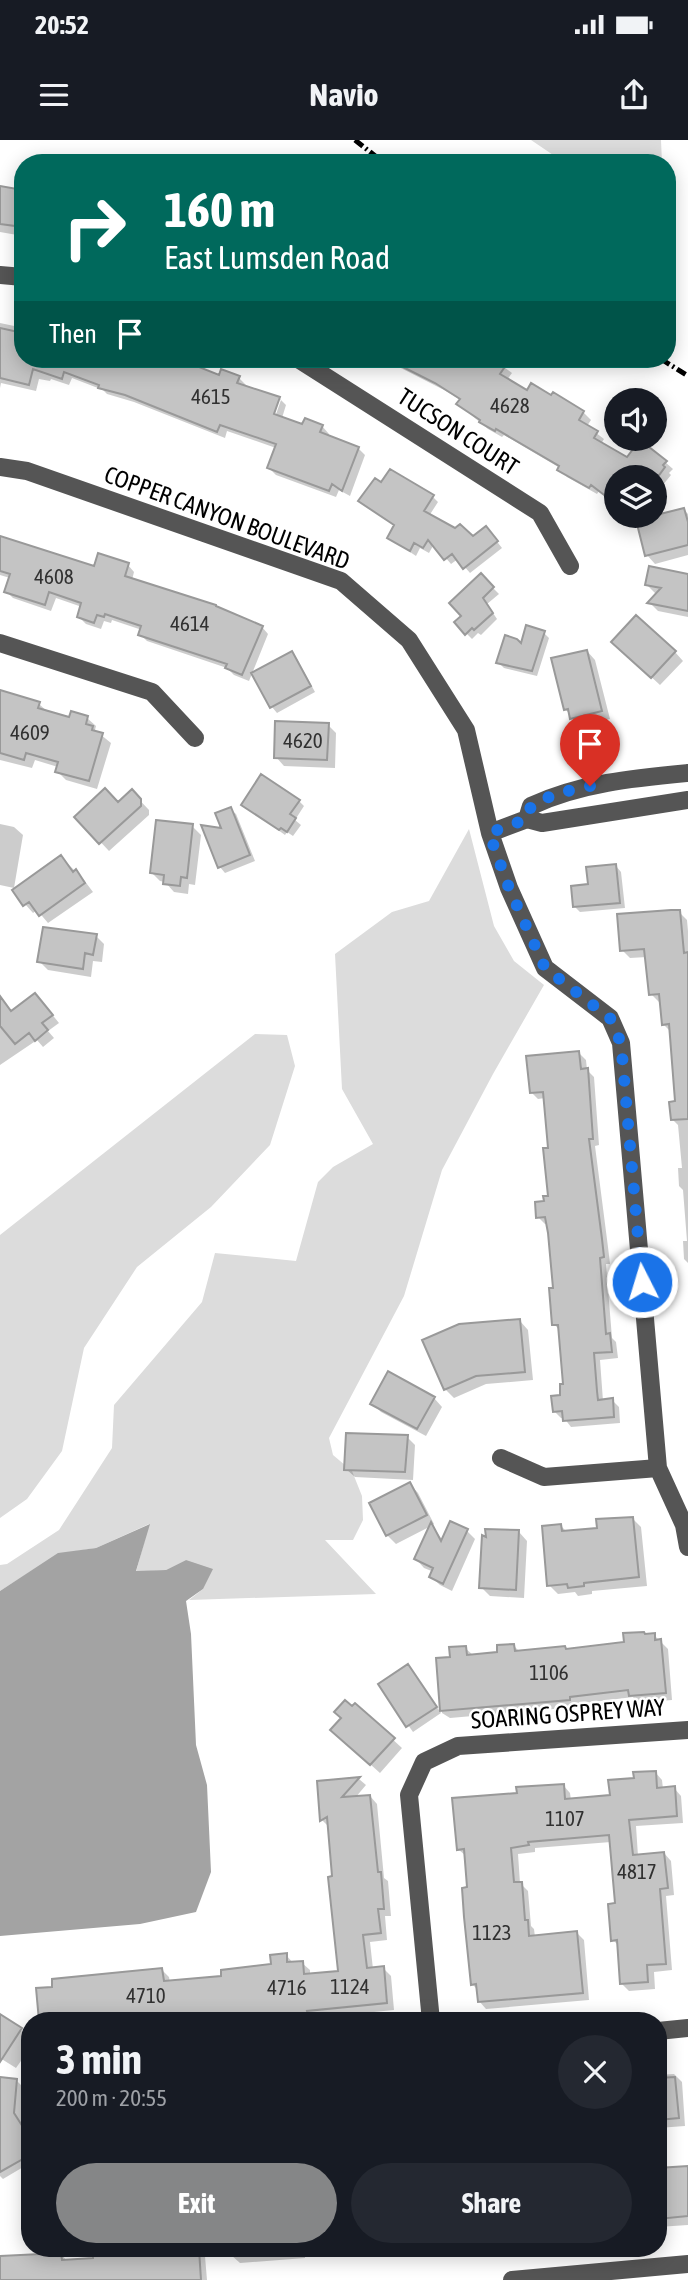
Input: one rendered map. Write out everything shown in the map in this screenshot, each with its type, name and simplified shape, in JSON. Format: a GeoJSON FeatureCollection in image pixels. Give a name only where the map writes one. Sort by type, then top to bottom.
{"type":"FeatureCollection","features":[{"type":"Feature","properties":{"kind":"street","name":"TUCSON COURT"},"geometry":{"type":"LineString","coordinates":[[312,368],[540,513],[570,566]]}},
{"type":"Feature","properties":{"kind":"street","name":"COPPER CANYON BOULEVARD"},"geometry":{"type":"LineString","coordinates":[[0,467],[27,471],[341,581],[409,640],[466,730],[489,833],[509,888],[545,968],[610,1018],[621,1043],[658,1468],[684,1525],[688,1547]]}},
{"type":"Feature","properties":{"kind":"street"},"geometry":{"type":"LineString","coordinates":[[0,643],[152,692],[195,738]]}},
{"type":"Feature","properties":{"kind":"street"},"geometry":{"type":"LineString","coordinates":[[527,819],[531,806],[555,794],[642,777],[688,772]]}},
{"type":"Feature","properties":{"kind":"street"},"geometry":{"type":"LineString","coordinates":[[489,833],[527,819],[542,823],[688,800]]}},
{"type":"Feature","properties":{"kind":"street"},"geometry":{"type":"LineString","coordinates":[[501,1458],[544,1477],[658,1468]]}},
{"type":"Feature","properties":{"kind":"street","name":"SOARING OSPREY WAY"},"geometry":{"type":"LineString","coordinates":[[430,2012],[409,1795],[424,1762],[458,1746],[688,1730]]}},
{"type":"Feature","properties":{"kind":"street"},"geometry":{"type":"LineString","coordinates":[[667,2030],[688,2028]]}},
{"type":"Feature","properties":{"kind":"street"},"geometry":{"type":"LineString","coordinates":[[512,2280],[688,2264]]}},
{"type":"Feature","properties":{"kind":"shaded area"},"geometry":{"type":"Polygon","coordinates":[[[531,140],[661,140],[662,154],[552,154],[531,140]]]}},
{"type":"Feature","properties":{"kind":"shaded area"},"geometry":{"type":"Polygon","coordinates":[[[469,829],[494,926],[514,961],[544,985],[442,1170],[404,1296],[329,1438],[333,1455],[352,1471],[362,1496],[363,1520],[353,1540],[325,1540],[376,1594],[189,1600],[203,1589],[186,1560],[166,1570],[136,1572],[149,1524],[96,1548],[58,1554],[0,1591],[0,1565],[7,1564],[59,1530],[112,1448],[114,1405],[202,1302],[215,1253],[296,1261],[318,1182],[333,1167],[373,1144],[342,1089],[335,954],[392,912],[429,901],[469,829]]]}},
{"type":"Feature","properties":{"kind":"shaded area"},"geometry":{"type":"Polygon","coordinates":[[[255,1034],[287,1035],[295,1066],[270,1145],[211,1207],[137,1267],[84,1348],[62,1451],[27,1499],[0,1518],[0,1235],[255,1034]]]}},
{"type":"Feature","properties":{"kind":"shaded area"},"geometry":{"type":"Polygon","coordinates":[[[150,1524],[136,1571],[166,1570],[186,1560],[213,1569],[203,1589],[186,1601],[191,1634],[196,1745],[207,1785],[211,1872],[196,1912],[140,1924],[0,1936],[0,1591],[58,1553],[96,1548],[150,1524]]]}},
{"type":"Feature","properties":{"kind":"building"},"geometry":{"type":"Polygon","coordinates":[[[0,186],[14,188],[14,226],[0,224],[0,186]]]}},
{"type":"Feature","properties":{"kind":"building"},"geometry":{"type":"Polygon","coordinates":[[[0,328],[14,331],[14,368],[202,368],[219,375],[221,369],[240,376],[237,383],[280,397],[274,414],[302,424],[305,418],[323,425],[320,432],[359,447],[342,491],[332,484],[329,491],[267,468],[276,444],[220,425],[217,432],[125,395],[98,388],[99,385],[64,372],[62,379],[33,369],[29,385],[0,378],[0,328]]]}},
{"type":"Feature","properties":{"kind":"building"},"geometry":{"type":"Polygon","coordinates":[[[405,368],[504,368],[500,374],[527,390],[531,383],[551,395],[553,392],[584,411],[579,420],[598,431],[594,438],[604,444],[604,451],[617,451],[627,457],[632,451],[654,451],[667,461],[663,465],[604,465],[604,495],[591,485],[589,488],[557,470],[559,466],[496,429],[495,431],[479,422],[480,420],[456,404],[460,399],[405,368]]]}},
{"type":"Feature","properties":{"kind":"building"},"geometry":{"type":"Polygon","coordinates":[[[390,469],[434,495],[424,511],[455,528],[460,524],[473,536],[486,526],[498,541],[463,569],[452,554],[444,560],[428,540],[423,548],[414,543],[410,551],[387,538],[394,525],[358,501],[375,478],[381,482],[390,469]]]}},
{"type":"Feature","properties":{"kind":"building"},"geometry":{"type":"Polygon","coordinates":[[[684,508],[688,522],[688,545],[645,556],[638,528],[667,528],[667,512],[684,508]]]}},
{"type":"Feature","properties":{"kind":"building"},"geometry":{"type":"Polygon","coordinates":[[[0,536],[94,566],[98,553],[129,563],[125,576],[216,605],[263,626],[242,675],[225,668],[227,664],[138,635],[141,626],[105,614],[104,617],[97,615],[94,623],[77,617],[81,603],[49,592],[45,605],[4,592],[10,574],[0,571],[0,536]]]}},
{"type":"Feature","properties":{"kind":"building"},"geometry":{"type":"Polygon","coordinates":[[[649,566],[688,574],[688,611],[647,603],[661,588],[645,585],[649,566]]]}},
{"type":"Feature","properties":{"kind":"building"},"geometry":{"type":"Polygon","coordinates":[[[481,573],[494,587],[483,598],[493,613],[465,635],[454,622],[461,616],[449,603],[481,573]]]}},
{"type":"Feature","properties":{"kind":"building"},"geometry":{"type":"Polygon","coordinates":[[[636,615],[676,651],[651,678],[611,642],[636,615]]]}},
{"type":"Feature","properties":{"kind":"building"},"geometry":{"type":"Polygon","coordinates":[[[526,625],[545,631],[532,671],[496,663],[505,635],[521,643],[526,625]]]}},
{"type":"Feature","properties":{"kind":"building"},"geometry":{"type":"Polygon","coordinates":[[[587,650],[602,711],[570,719],[568,709],[564,710],[551,658],[587,650]]]}},
{"type":"Feature","properties":{"kind":"building"},"geometry":{"type":"Polygon","coordinates":[[[292,651],[311,686],[270,708],[251,673],[292,651]]]}},
{"type":"Feature","properties":{"kind":"building"},"geometry":{"type":"Polygon","coordinates":[[[0,690],[40,702],[38,708],[69,717],[71,711],[88,716],[86,724],[93,726],[92,730],[103,733],[89,781],[55,772],[58,762],[26,753],[24,760],[0,753],[0,690]]]}},
{"type":"Feature","properties":{"kind":"building"},"geometry":{"type":"Polygon","coordinates":[[[275,721],[329,723],[327,760],[274,758],[275,721]]]}},
{"type":"Feature","properties":{"kind":"building"},"geometry":{"type":"Polygon","coordinates":[[[261,774],[300,800],[290,814],[296,818],[287,832],[281,828],[279,830],[241,805],[261,774]]]}},
{"type":"Feature","properties":{"kind":"building"},"geometry":{"type":"Polygon","coordinates":[[[105,788],[118,802],[132,789],[141,799],[141,806],[99,844],[74,817],[105,788]]]}},
{"type":"Feature","properties":{"kind":"building"},"geometry":{"type":"Polygon","coordinates":[[[231,807],[250,855],[218,868],[201,825],[221,828],[215,813],[231,807]]]}},
{"type":"Feature","properties":{"kind":"building"},"geometry":{"type":"Polygon","coordinates":[[[156,820],[193,824],[187,878],[181,877],[180,886],[163,884],[164,875],[150,873],[156,820]]]}},
{"type":"Feature","properties":{"kind":"building"},"geometry":{"type":"Polygon","coordinates":[[[61,855],[73,872],[76,869],[85,883],[39,916],[29,902],[23,906],[12,890],[61,855]]]}},
{"type":"Feature","properties":{"kind":"building"},"geometry":{"type":"Polygon","coordinates":[[[616,864],[620,903],[573,907],[571,886],[588,884],[586,867],[616,864]]]}},
{"type":"Feature","properties":{"kind":"building"},"geometry":{"type":"Polygon","coordinates":[[[680,910],[684,953],[688,952],[688,1119],[671,1120],[669,1102],[675,1101],[669,1024],[662,1025],[659,994],[649,995],[644,949],[620,951],[617,914],[680,910]]]}},
{"type":"Feature","properties":{"kind":"building"},"geometry":{"type":"Polygon","coordinates":[[[43,927],[97,934],[93,955],[85,953],[83,969],[37,962],[43,927]]]}},
{"type":"Feature","properties":{"kind":"building"},"geometry":{"type":"Polygon","coordinates":[[[35,993],[53,1015],[42,1023],[48,1030],[35,1041],[29,1033],[15,1044],[0,1026],[0,996],[11,1011],[35,993]]]}},
{"type":"Feature","properties":{"kind":"building"},"geometry":{"type":"Polygon","coordinates":[[[579,1051],[581,1069],[588,1068],[593,1139],[589,1139],[604,1257],[600,1258],[606,1334],[610,1333],[612,1352],[594,1353],[597,1391],[598,1400],[613,1398],[614,1417],[563,1421],[562,1411],[553,1412],[551,1396],[560,1395],[560,1384],[563,1384],[558,1325],[552,1325],[549,1288],[553,1288],[548,1233],[545,1217],[536,1218],[535,1202],[544,1201],[543,1196],[548,1196],[543,1148],[548,1148],[543,1092],[530,1093],[526,1056],[579,1051]]]}},
{"type":"Feature","properties":{"kind":"building"},"geometry":{"type":"Polygon","coordinates":[[[520,1319],[525,1372],[476,1376],[444,1390],[422,1340],[459,1324],[520,1319]]]}},
{"type":"Feature","properties":{"kind":"building"},"geometry":{"type":"Polygon","coordinates":[[[388,1371],[435,1397],[417,1429],[370,1404],[388,1371]]]}},
{"type":"Feature","properties":{"kind":"building"},"geometry":{"type":"Polygon","coordinates":[[[346,1433],[408,1435],[405,1472],[344,1470],[346,1433]]]}},
{"type":"Feature","properties":{"kind":"building"},"geometry":{"type":"Polygon","coordinates":[[[410,1482],[427,1515],[386,1536],[369,1503],[410,1482]]]}},
{"type":"Feature","properties":{"kind":"building"},"geometry":{"type":"Polygon","coordinates":[[[633,1517],[639,1577],[584,1583],[584,1586],[568,1588],[567,1584],[547,1586],[542,1526],[561,1524],[562,1531],[597,1528],[596,1519],[633,1517]]]}},
{"type":"Feature","properties":{"kind":"building"},"geometry":{"type":"Polygon","coordinates":[[[450,1521],[468,1529],[443,1584],[429,1577],[433,1568],[414,1559],[431,1522],[441,1541],[450,1521]]]}},
{"type":"Feature","properties":{"kind":"building"},"geometry":{"type":"Polygon","coordinates":[[[485,1529],[519,1530],[516,1590],[479,1588],[482,1535],[486,1537],[485,1529]]]}},
{"type":"Feature","properties":{"kind":"building"},"geometry":{"type":"Polygon","coordinates":[[[623,1633],[655,1633],[655,1640],[661,1639],[666,1693],[629,1696],[628,1690],[570,1697],[570,1700],[440,1711],[436,1658],[450,1657],[449,1647],[466,1646],[467,1655],[497,1652],[497,1645],[514,1644],[515,1651],[565,1646],[566,1649],[624,1642],[623,1633]]]}},
{"type":"Feature","properties":{"kind":"building"},"geometry":{"type":"Polygon","coordinates":[[[408,1664],[437,1707],[406,1727],[378,1684],[408,1664]]]}},
{"type":"Feature","properties":{"kind":"building"},"geometry":{"type":"Polygon","coordinates":[[[345,1700],[352,1706],[355,1703],[395,1738],[370,1765],[330,1730],[341,1718],[334,1712],[345,1700]]]}},
{"type":"Feature","properties":{"kind":"building"},"geometry":{"type":"Polygon","coordinates":[[[656,1771],[657,1788],[675,1786],[677,1816],[629,1820],[633,1855],[664,1852],[668,1888],[660,1889],[666,1964],[647,1965],[648,1982],[620,1984],[617,1940],[611,1941],[608,1904],[615,1903],[609,1835],[528,1842],[529,1845],[511,1848],[514,1882],[522,1882],[529,1936],[577,1931],[583,1993],[478,2002],[476,1984],[471,1985],[464,1917],[462,1888],[467,1887],[464,1849],[457,1850],[452,1798],[517,1793],[516,1787],[564,1784],[565,1799],[610,1795],[608,1780],[634,1778],[633,1772],[656,1771]]]}},
{"type":"Feature","properties":{"kind":"building"},"geometry":{"type":"Polygon","coordinates":[[[360,1777],[342,1797],[370,1795],[384,1909],[378,1909],[381,1933],[363,1935],[367,1968],[384,1966],[387,2003],[307,2012],[38,2012],[36,1988],[52,1987],[52,1979],[162,1968],[164,1981],[221,1976],[221,1970],[271,1964],[270,1955],[287,1953],[287,1962],[303,1961],[304,1974],[338,1971],[328,1877],[332,1876],[327,1817],[320,1821],[317,1781],[360,1777]]]}},
{"type":"Feature","properties":{"kind":"building"},"geometry":{"type":"Polygon","coordinates":[[[0,2014],[21,2030],[0,2062],[0,2014]]]}},
{"type":"Feature","properties":{"kind":"building"},"geometry":{"type":"Polygon","coordinates":[[[0,2077],[17,2079],[14,2113],[21,2124],[21,2160],[0,2172],[0,2077]]]}},
{"type":"Feature","properties":{"kind":"building"},"geometry":{"type":"Polygon","coordinates":[[[667,2077],[675,2077],[679,2118],[667,2119],[667,2077]]]}},
{"type":"Feature","properties":{"kind":"building"},"geometry":{"type":"Polygon","coordinates":[[[688,2166],[688,2216],[667,2218],[667,2167],[688,2166]]]}},
{"type":"Feature","properties":{"kind":"building"},"geometry":{"type":"Polygon","coordinates":[[[0,2256],[62,2257],[62,2260],[200,2257],[201,2280],[0,2280],[0,2256]]]}},
{"type":"Feature","properties":{"kind":"railway"},"geometry":{"type":"LineString","coordinates":[[355,140],[373,154]]}},
{"type":"Feature","properties":{"kind":"railway"},"geometry":{"type":"LineString","coordinates":[[675,368],[688,376]]}},
{"type":"Feature","properties":{"kind":"route"},"geometry":{"type":"LineString","coordinates":[[590,786],[555,794],[531,806],[527,819],[489,833],[509,888],[545,968],[610,1018],[621,1043],[642,1282]]}}]}
